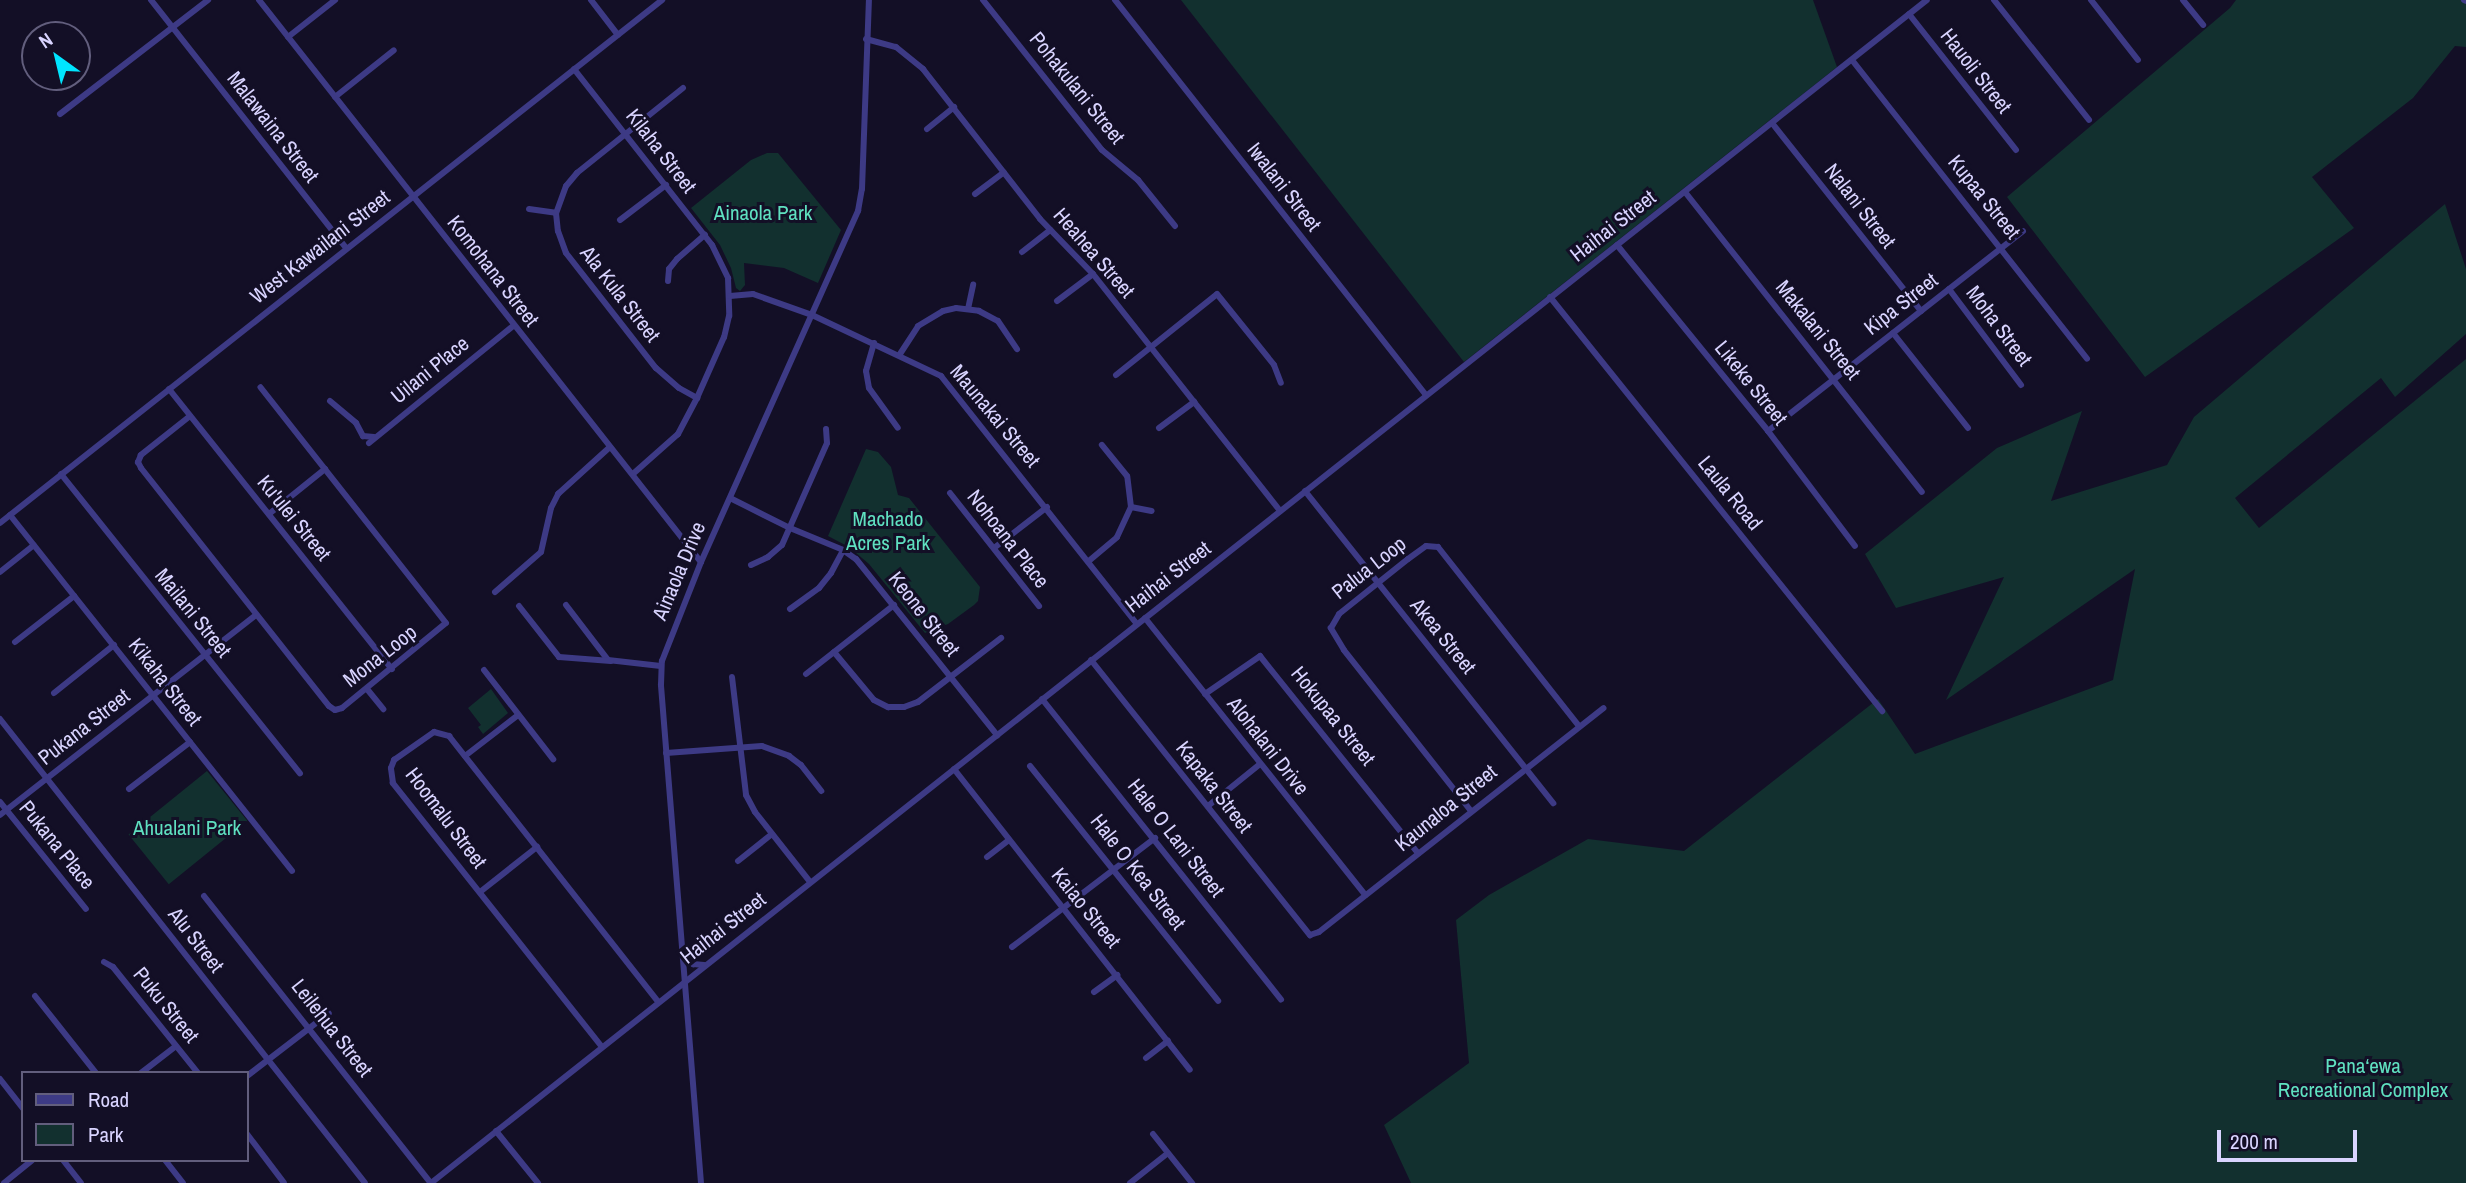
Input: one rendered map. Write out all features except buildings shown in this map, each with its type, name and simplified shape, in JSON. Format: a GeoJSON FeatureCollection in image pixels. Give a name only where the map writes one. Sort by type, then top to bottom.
{"type":"FeatureCollection","features":[{"type":"Feature","properties":{"kind":"street","name":"Malawaina Street"},"geometry":{"type":"LineString","coordinates":[[151,0],[346,248]]}},
{"type":"Feature","properties":{"kind":"street"},"geometry":{"type":"LineString","coordinates":[[60,114],[208,0]]}},
{"type":"Feature","properties":{"kind":"street","name":"Komohana Street"},"geometry":{"type":"LineString","coordinates":[[259,0],[701,562]]}},
{"type":"Feature","properties":{"kind":"street"},"geometry":{"type":"LineString","coordinates":[[288,37],[335,0]]}},
{"type":"Feature","properties":{"kind":"street"},"geometry":{"type":"LineString","coordinates":[[591,0],[618,35]]}},
{"type":"Feature","properties":{"kind":"street","name":"West Kawailani Street"},"geometry":{"type":"LineString","coordinates":[[0,523],[662,0]]}},
{"type":"Feature","properties":{"kind":"street","name":"Ainaola Drive"},"geometry":{"type":"LineString","coordinates":[[701,1183],[661,666],[670,636],[701,562],[732,499],[858,211],[862,189],[869,0]]}},
{"type":"Feature","properties":{"kind":"street","name":"Pohakulani Street"},"geometry":{"type":"LineString","coordinates":[[983,0],[1102,150],[1138,180],[1175,226]]}},
{"type":"Feature","properties":{"kind":"street","name":"Iwalani Street"},"geometry":{"type":"LineString","coordinates":[[1115,0],[1426,395]]}},
{"type":"Feature","properties":{"kind":"street","name":"Haihai Street"},"geometry":{"type":"LineString","coordinates":[[431,1183],[1927,0]]}},
{"type":"Feature","properties":{"kind":"street"},"geometry":{"type":"LineString","coordinates":[[1994,0],[2088,120]]}},
{"type":"Feature","properties":{"kind":"street"},"geometry":{"type":"LineString","coordinates":[[2091,0],[2138,60]]}},
{"type":"Feature","properties":{"kind":"street"},"geometry":{"type":"LineString","coordinates":[[2183,0],[2203,25]]}},
{"type":"Feature","properties":{"kind":"street","name":"Hauoli Street"},"geometry":{"type":"LineString","coordinates":[[1909,14],[2016,150]]}},
{"type":"Feature","properties":{"kind":"street","name":"Heahea Street"},"geometry":{"type":"LineString","coordinates":[[866,39],[906,53],[954,107],[1050,230],[1093,274],[1280,511]]}},
{"type":"Feature","properties":{"kind":"street"},"geometry":{"type":"LineString","coordinates":[[335,97],[394,50]]}},
{"type":"Feature","properties":{"kind":"street","name":"Kupaa Street"},"geometry":{"type":"LineString","coordinates":[[1852,60],[2002,247],[2087,359]]}},
{"type":"Feature","properties":{"kind":"street","name":"Kilaha Street"},"geometry":{"type":"LineString","coordinates":[[575,69],[705,235],[722,260],[730,296],[724,337],[678,435],[633,474]]}},
{"type":"Feature","properties":{"kind":"street"},"geometry":{"type":"LineString","coordinates":[[529,209],[556,213],[566,186],[577,173],[683,88]]}},
{"type":"Feature","properties":{"kind":"street"},"geometry":{"type":"LineString","coordinates":[[927,129],[954,107]]}},
{"type":"Feature","properties":{"kind":"street","name":"Nalani Street"},"geometry":{"type":"LineString","coordinates":[[1772,123],[1921,311]]}},
{"type":"Feature","properties":{"kind":"street"},"geometry":{"type":"LineString","coordinates":[[975,194],[1004,173]]}},
{"type":"Feature","properties":{"kind":"street"},"geometry":{"type":"LineString","coordinates":[[620,220],[666,185]]}},
{"type":"Feature","properties":{"kind":"street","name":"Makalani Street"},"geometry":{"type":"LineString","coordinates":[[1685,192],[1922,492]]}},
{"type":"Feature","properties":{"kind":"street","name":"Ala Kula Street"},"geometry":{"type":"LineString","coordinates":[[556,213],[558,231],[566,253],[656,368],[679,388],[697,398]]}},
{"type":"Feature","properties":{"kind":"street"},"geometry":{"type":"LineString","coordinates":[[1022,253],[1050,230]]}},
{"type":"Feature","properties":{"kind":"street","name":"Kipa Street"},"geometry":{"type":"LineString","coordinates":[[1768,431],[2023,231]]}},
{"type":"Feature","properties":{"kind":"street"},"geometry":{"type":"LineString","coordinates":[[668,281],[669,269],[677,259],[705,235]]}},
{"type":"Feature","properties":{"kind":"street","name":"Likeke Street"},"geometry":{"type":"LineString","coordinates":[[1617,245],[1768,431],[1855,546]]}},
{"type":"Feature","properties":{"kind":"street"},"geometry":{"type":"LineString","coordinates":[[1058,301],[1093,274]]}},
{"type":"Feature","properties":{"kind":"street"},"geometry":{"type":"LineString","coordinates":[[968,309],[973,285]]}},
{"type":"Feature","properties":{"kind":"street","name":"Moha Street"},"geometry":{"type":"LineString","coordinates":[[1948,289],[2021,385]]}},
{"type":"Feature","properties":{"kind":"street"},"geometry":{"type":"LineString","coordinates":[[1115,375],[1217,294],[1278,370],[1281,383]]}},
{"type":"Feature","properties":{"kind":"street","name":"Maunakai Street"},"geometry":{"type":"LineString","coordinates":[[730,296],[753,295],[812,315],[900,354],[932,370],[950,384],[1090,560],[1137,624]]}},
{"type":"Feature","properties":{"kind":"street","name":"Laula Road"},"geometry":{"type":"LineString","coordinates":[[1550,297],[1882,711]]}},
{"type":"Feature","properties":{"kind":"street"},"geometry":{"type":"LineString","coordinates":[[900,354],[918,326],[930,317],[943,311],[968,309],[998,321],[1017,349]]}},
{"type":"Feature","properties":{"kind":"street","name":"Uilani Place"},"geometry":{"type":"LineString","coordinates":[[369,443],[514,325]]}},
{"type":"Feature","properties":{"kind":"street"},"geometry":{"type":"LineString","coordinates":[[1893,333],[1968,428]]}},
{"type":"Feature","properties":{"kind":"street"},"geometry":{"type":"LineString","coordinates":[[874,343],[866,371],[869,388],[898,428]]}},
{"type":"Feature","properties":{"kind":"street","name":"Mona Loop"},"geometry":{"type":"LineString","coordinates":[[190,416],[141,455],[138,461],[329,706],[335,710],[342,708],[446,623],[260,387]]}},
{"type":"Feature","properties":{"kind":"street","name":"Ku'ulei Street"},"geometry":{"type":"LineString","coordinates":[[169,389],[392,669]]}},
{"type":"Feature","properties":{"kind":"street"},"geometry":{"type":"LineString","coordinates":[[330,401],[356,423],[363,436],[376,437]]}},
{"type":"Feature","properties":{"kind":"street"},"geometry":{"type":"LineString","coordinates":[[1159,428],[1194,402]]}},
{"type":"Feature","properties":{"kind":"street"},"geometry":{"type":"LineString","coordinates":[[751,565],[775,552],[790,528],[827,443],[826,429]]}},
{"type":"Feature","properties":{"kind":"street"},"geometry":{"type":"LineString","coordinates":[[1090,560],[1117,537],[1131,507],[1127,476],[1102,445]]}},
{"type":"Feature","properties":{"kind":"street"},"geometry":{"type":"LineString","coordinates":[[495,592],[541,552],[551,508],[558,494],[610,447]]}},
{"type":"Feature","properties":{"kind":"street"},"geometry":{"type":"LineString","coordinates":[[268,514],[325,469]]}},
{"type":"Feature","properties":{"kind":"street","name":"Mailani Street"},"geometry":{"type":"LineString","coordinates":[[61,474],[300,773]]}},
{"type":"Feature","properties":{"kind":"street","name":"Akea Street"},"geometry":{"type":"LineString","coordinates":[[1305,491],[1553,803]]}},
{"type":"Feature","properties":{"kind":"street","name":"Nohoana Place"},"geometry":{"type":"LineString","coordinates":[[950,493],[1039,606]]}},
{"type":"Feature","properties":{"kind":"street","name":"Keone Street"},"geometry":{"type":"LineString","coordinates":[[732,499],[790,528],[843,550],[869,572],[997,735]]}},
{"type":"Feature","properties":{"kind":"street"},"geometry":{"type":"LineString","coordinates":[[994,548],[1047,507]]}},
{"type":"Feature","properties":{"kind":"street"},"geometry":{"type":"LineString","coordinates":[[1131,507],[1152,511]]}},
{"type":"Feature","properties":{"kind":"street","name":"Kikaha Street"},"geometry":{"type":"LineString","coordinates":[[10,515],[292,871]]}},
{"type":"Feature","properties":{"kind":"street"},"geometry":{"type":"LineString","coordinates":[[0,572],[34,545]]}},
{"type":"Feature","properties":{"kind":"street","name":"Palua Loop"},"geometry":{"type":"LineString","coordinates":[[1471,811],[1333,635],[1332,622],[1378,583],[1426,546],[1438,547],[1578,726]]}},
{"type":"Feature","properties":{"kind":"street"},"geometry":{"type":"LineString","coordinates":[[790,608],[819,588],[831,573],[843,550]]}},
{"type":"Feature","properties":{"kind":"street"},"geometry":{"type":"LineString","coordinates":[[15,642],[74,596]]}},
{"type":"Feature","properties":{"kind":"street"},"geometry":{"type":"LineString","coordinates":[[806,674],[894,604]]}},
{"type":"Feature","properties":{"kind":"street"},"geometry":{"type":"LineString","coordinates":[[566,605],[602,653],[612,661]]}},
{"type":"Feature","properties":{"kind":"street"},"geometry":{"type":"LineString","coordinates":[[519,606],[559,657],[661,666]]}},
{"type":"Feature","properties":{"kind":"street","name":"Pukana Street"},"geometry":{"type":"LineString","coordinates":[[3,813],[256,615]]}},
{"type":"Feature","properties":{"kind":"street","name":"Alohalani Drive"},"geometry":{"type":"LineString","coordinates":[[1145,618],[1365,895]]}},
{"type":"Feature","properties":{"kind":"street"},"geometry":{"type":"LineString","coordinates":[[834,652],[868,695],[888,707],[904,707],[918,702],[1001,638]]}},
{"type":"Feature","properties":{"kind":"street"},"geometry":{"type":"LineString","coordinates":[[54,693],[114,645]]}},
{"type":"Feature","properties":{"kind":"street","name":"Hokupaa Street"},"geometry":{"type":"LineString","coordinates":[[1205,694],[1260,656],[1418,853]]}},
{"type":"Feature","properties":{"kind":"street","name":"Kapaka Street"},"geometry":{"type":"LineString","coordinates":[[1091,660],[1310,935]]}},
{"type":"Feature","properties":{"kind":"street"},"geometry":{"type":"LineString","coordinates":[[484,670],[553,759]]}},
{"type":"Feature","properties":{"kind":"street"},"geometry":{"type":"LineString","coordinates":[[732,677],[746,795],[772,834],[810,882]]}},
{"type":"Feature","properties":{"kind":"street"},"geometry":{"type":"LineString","coordinates":[[367,689],[383,709]]}},
{"type":"Feature","properties":{"kind":"street","name":"Hale O Lani Street"},"geometry":{"type":"LineString","coordinates":[[1042,699],[1281,1000]]}},
{"type":"Feature","properties":{"kind":"street","name":"Kaunaloa Street"},"geometry":{"type":"LineString","coordinates":[[1310,935],[1319,932],[1604,708]]}},
{"type":"Feature","properties":{"kind":"street"},"geometry":{"type":"LineString","coordinates":[[466,756],[519,715]]}},
{"type":"Feature","properties":{"kind":"street","name":"Alu Street"},"geometry":{"type":"LineString","coordinates":[[0,719],[365,1183]]}},
{"type":"Feature","properties":{"kind":"street","name":"Hoomalu Street"},"geometry":{"type":"LineString","coordinates":[[602,1047],[390,776],[394,760],[434,732],[445,733],[466,756],[658,1002]]}},
{"type":"Feature","properties":{"kind":"street"},"geometry":{"type":"LineString","coordinates":[[129,789],[190,742]]}},
{"type":"Feature","properties":{"kind":"street"},"geometry":{"type":"LineString","coordinates":[[666,754],[762,746],[789,756],[821,791]]}},
{"type":"Feature","properties":{"kind":"street"},"geometry":{"type":"LineString","coordinates":[[1208,806],[1260,764]]}},
{"type":"Feature","properties":{"kind":"street","name":"Hale O Kea Street"},"geometry":{"type":"LineString","coordinates":[[1030,766],[1218,1001]]}},
{"type":"Feature","properties":{"kind":"street","name":"Kaiao Street"},"geometry":{"type":"LineString","coordinates":[[954,769],[1190,1070]]}},
{"type":"Feature","properties":{"kind":"street","name":"Pukana Place"},"geometry":{"type":"LineString","coordinates":[[0,802],[3,813],[86,909]]}},
{"type":"Feature","properties":{"kind":"street"},"geometry":{"type":"LineString","coordinates":[[738,862],[772,834]]}},
{"type":"Feature","properties":{"kind":"street"},"geometry":{"type":"LineString","coordinates":[[1012,947],[1155,838]]}},
{"type":"Feature","properties":{"kind":"street"},"geometry":{"type":"LineString","coordinates":[[987,856],[1009,840]]}},
{"type":"Feature","properties":{"kind":"street"},"geometry":{"type":"LineString","coordinates":[[480,892],[537,847]]}},
{"type":"Feature","properties":{"kind":"street","name":"Leilehua Street"},"geometry":{"type":"LineString","coordinates":[[204,896],[431,1183]]}},
{"type":"Feature","properties":{"kind":"street"},"geometry":{"type":"LineString","coordinates":[[685,957],[693,964],[704,965]]}},
{"type":"Feature","properties":{"kind":"street","name":"Puku Street"},"geometry":{"type":"LineString","coordinates":[[104,962],[113,967],[196,1071]]}},
{"type":"Feature","properties":{"kind":"street"},"geometry":{"type":"LineString","coordinates":[[1094,992],[1116,975]]}},
{"type":"Feature","properties":{"kind":"street"},"geometry":{"type":"LineString","coordinates":[[35,996],[94,1071]]}},
{"type":"Feature","properties":{"kind":"street"},"geometry":{"type":"LineString","coordinates":[[248,1075],[329,1013]]}},
{"type":"Feature","properties":{"kind":"street"},"geometry":{"type":"LineString","coordinates":[[1146,1058],[1168,1041]]}},
{"type":"Feature","properties":{"kind":"street"},"geometry":{"type":"LineString","coordinates":[[144,1071],[176,1046]]}},
{"type":"Feature","properties":{"kind":"street"},"geometry":{"type":"LineString","coordinates":[[0,1079],[21,1105]]}},
{"type":"Feature","properties":{"kind":"street"},"geometry":{"type":"LineString","coordinates":[[496,1131],[538,1183]]}},
{"type":"Feature","properties":{"kind":"street"},"geometry":{"type":"LineString","coordinates":[[1153,1134],[1192,1183]]}},
{"type":"Feature","properties":{"kind":"street"},"geometry":{"type":"LineString","coordinates":[[248,1135],[284,1183]]}},
{"type":"Feature","properties":{"kind":"street"},"geometry":{"type":"LineString","coordinates":[[1130,1183],[1168,1153]]}},
{"type":"Feature","properties":{"kind":"street"},"geometry":{"type":"LineString","coordinates":[[4,1183],[30,1162]]}},
{"type":"Feature","properties":{"kind":"street"},"geometry":{"type":"LineString","coordinates":[[65,1162],[81,1183]]}},
{"type":"Feature","properties":{"kind":"street"},"geometry":{"type":"LineString","coordinates":[[167,1162],[183,1183]]}},
{"type":"Feature","properties":{"kind":"green space"},"geometry":{"type":"Polygon","coordinates":[[[1181,0],[1813,0],[1837,67],[1464,362],[1181,0]]]}},
{"type":"Feature","properties":{"kind":"green space"},"geometry":{"type":"Polygon","coordinates":[[[2236,0],[2466,0],[2466,47],[2455,46],[2413,98],[2312,177],[2354,228],[2145,377],[2007,197],[2230,8],[2236,0]]]}},
{"type":"Feature","properties":{"kind":"green space","name":"Ainaola Park"},"geometry":{"type":"Polygon","coordinates":[[[767,153],[778,153],[841,230],[818,283],[784,268],[744,263],[745,285],[740,291],[736,288],[731,268],[720,245],[691,208],[751,160],[767,153]]]}},
{"type":"Feature","properties":{"kind":"green space","name":"Pana‘ewa Recreational Complex"},"geometry":{"type":"Polygon","coordinates":[[[2445,204],[2466,269],[2466,334],[2395,397],[2381,378],[2235,498],[2259,528],[2466,359],[2466,1183],[1411,1183],[1384,1125],[1469,1063],[1456,920],[1489,895],[1588,839],[1684,851],[1878,699],[1915,754],[2113,680],[2135,569],[1946,700],[2004,577],[1896,608],[1865,554],[1997,448],[2082,411],[2051,501],[2167,465],[2194,417],[2445,204]]]}},
{"type":"Feature","properties":{"kind":"green space","name":"Machado Acres Park"},"geometry":{"type":"Polygon","coordinates":[[[866,449],[878,452],[891,467],[898,495],[909,498],[980,587],[978,601],[948,624],[925,633],[869,564],[849,547],[828,536],[866,449]]]}},
{"type":"Feature","properties":{"kind":"green space"},"geometry":{"type":"Polygon","coordinates":[[[491,689],[508,713],[483,734],[478,727],[481,725],[468,708],[491,689]]]}},
{"type":"Feature","properties":{"kind":"green space","name":"Ahualani Park"},"geometry":{"type":"Polygon","coordinates":[[[207,771],[247,821],[169,884],[129,835],[207,771]]]}}]}
